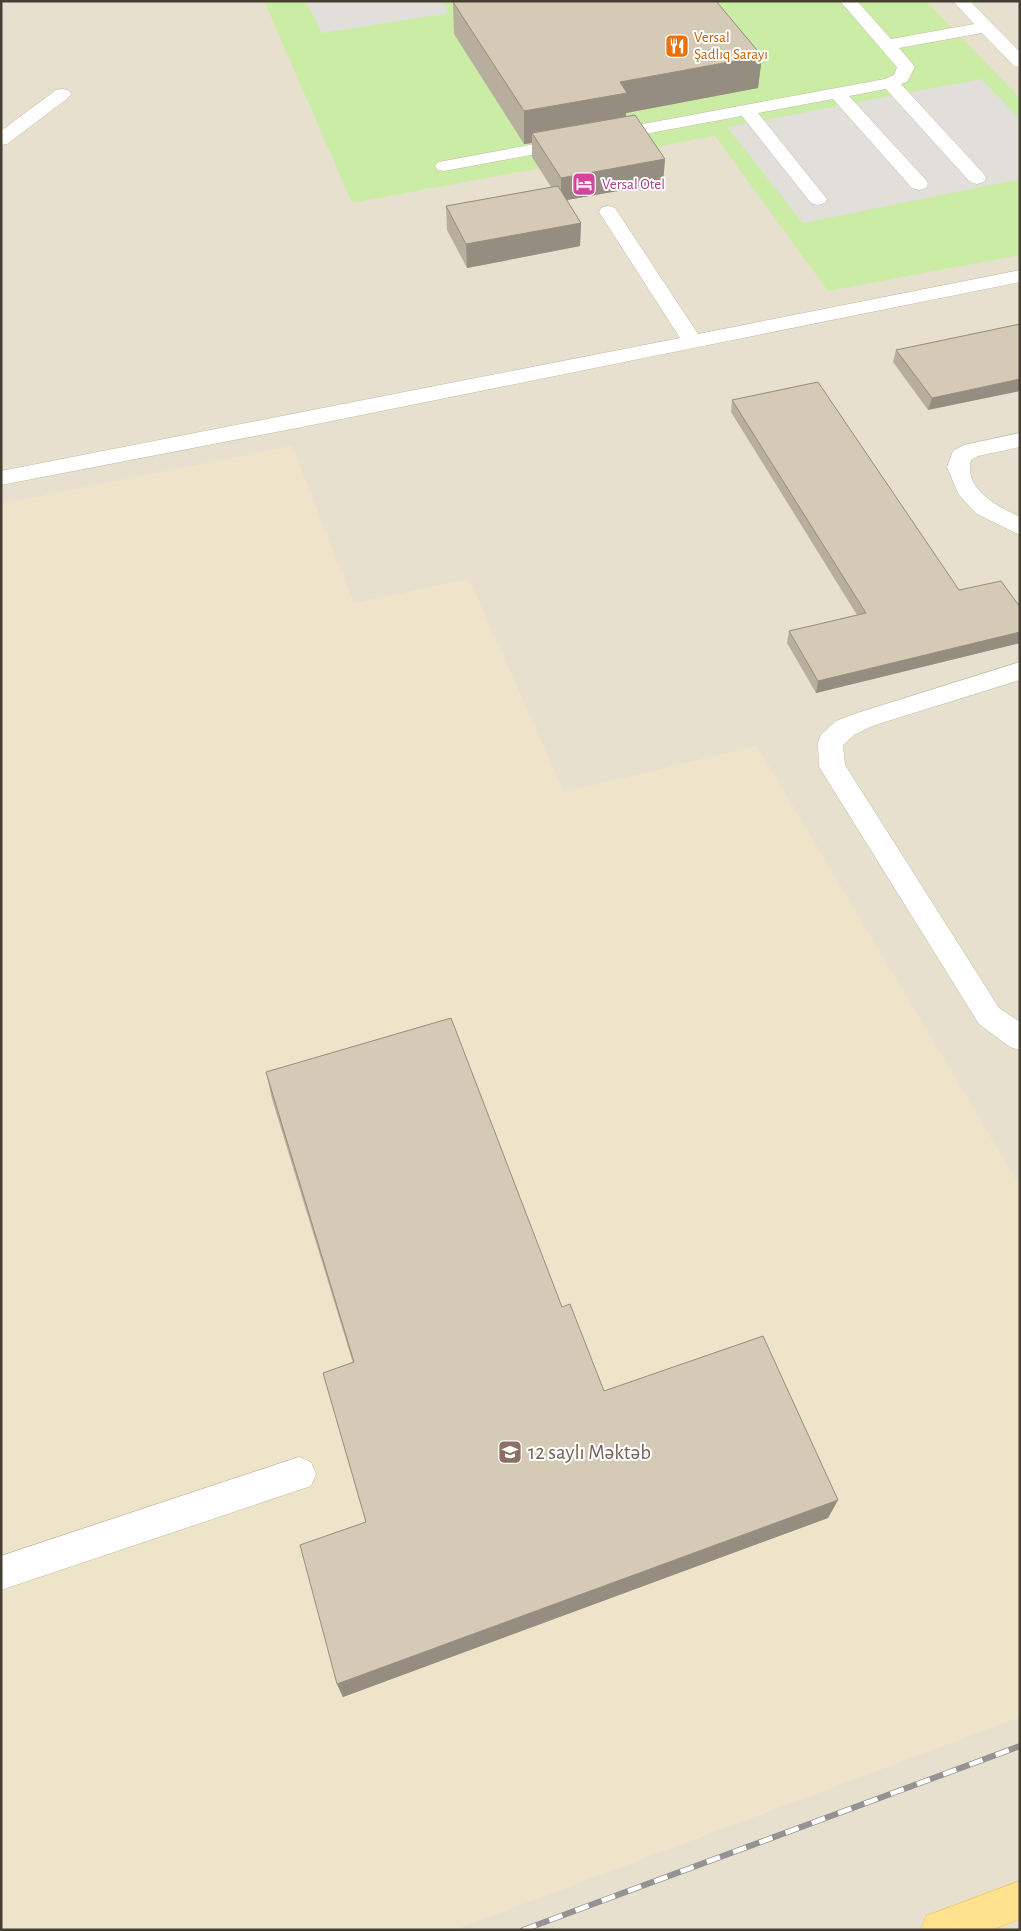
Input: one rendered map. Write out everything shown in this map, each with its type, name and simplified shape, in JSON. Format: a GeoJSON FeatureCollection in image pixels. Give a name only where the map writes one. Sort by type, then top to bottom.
{"type":"FeatureCollection","features":[{"type":"Feature","properties":{"kind":"main road"},"geometry":{"type":"LineString","coordinates":[[940,1930],[1020,1900]]}},
{"type":"Feature","properties":{"kind":"street"},"geometry":{"type":"LineString","coordinates":[[444,166],[890,83],[901,78],[906,67],[848,1]]}},
{"type":"Feature","properties":{"kind":"street"},"geometry":{"type":"LineString","coordinates":[[960,1],[1020,62]]}},
{"type":"Feature","properties":{"kind":"street"},"geometry":{"type":"LineString","coordinates":[[888,45],[985,26]]}},
{"type":"Feature","properties":{"kind":"street"},"geometry":{"type":"LineString","coordinates":[[1002,44],[1020,39]]}},
{"type":"Feature","properties":{"kind":"street"},"geometry":{"type":"LineString","coordinates":[[890,83],[977,178]]}},
{"type":"Feature","properties":{"kind":"street"},"geometry":{"type":"LineString","coordinates":[[837,93],[919,184]]}},
{"type":"Feature","properties":{"kind":"street"},"geometry":{"type":"LineString","coordinates":[[1,140],[62,94]]}},
{"type":"Feature","properties":{"kind":"street"},"geometry":{"type":"LineString","coordinates":[[747,110],[818,199]]}},
{"type":"Feature","properties":{"kind":"street"},"geometry":{"type":"LineString","coordinates":[[608,212],[693,342]]}},
{"type":"Feature","properties":{"kind":"street"},"geometry":{"type":"LineString","coordinates":[[1,478],[1020,276]]}},
{"type":"Feature","properties":{"kind":"street"},"geometry":{"type":"LineString","coordinates":[[1020,440],[972,450],[962,456],[958,468],[967,490],[985,509],[1020,527]]}},
{"type":"Feature","properties":{"kind":"street"},"geometry":{"type":"LineString","coordinates":[[1017,677],[864,720],[845,728],[830,742],[832,766],[989,1016],[1020,1038]]}},
{"type":"Feature","properties":{"kind":"street"},"geometry":{"type":"LineString","coordinates":[[1,1573],[299,1474]]}},
{"type":"Feature","properties":{"kind":"shaded area","name":"12 saylı Məktəb"},"geometry":{"type":"Polygon","coordinates":[[[1,1],[1020,1],[1020,1930],[1,1930],[1,1]]]}},
{"type":"Feature","properties":{"kind":"shaded area"},"geometry":{"type":"Polygon","coordinates":[[[306,1],[442,1],[449,13],[322,33],[306,1]]]}},
{"type":"Feature","properties":{"kind":"shaded area"},"geometry":{"type":"Polygon","coordinates":[[[981,79],[1020,119],[1020,179],[803,223],[727,127],[981,79]]]}},
{"type":"Feature","properties":{"kind":"shaded area","name":"12 saylı Məktəb"},"geometry":{"type":"Polygon","coordinates":[[[292,446],[354,603],[469,579],[564,792],[757,746],[1020,1186],[1020,1717],[454,1930],[1,1930],[1,504],[292,446]]]}},
{"type":"Feature","properties":{"kind":"green space"},"geometry":{"type":"Polygon","coordinates":[[[264,1],[926,1],[1020,98],[1020,255],[828,291],[715,136],[352,203],[264,1]]]}},
{"type":"Feature","properties":{"kind":"building"},"geometry":{"type":"Polygon","coordinates":[[[716,1],[762,56],[620,82],[627,93],[524,111],[453,2],[716,1]]]}},
{"type":"Feature","properties":{"kind":"building"},"geometry":{"type":"Polygon","coordinates":[[[635,115],[665,159],[561,178],[532,133],[635,115]]]}},
{"type":"Feature","properties":{"kind":"building"},"geometry":{"type":"Polygon","coordinates":[[[558,186],[581,223],[466,244],[446,206],[558,186]]]}},
{"type":"Feature","properties":{"kind":"building"},"geometry":{"type":"Polygon","coordinates":[[[1020,324],[1020,379],[932,398],[896,350],[1020,324]]]}},
{"type":"Feature","properties":{"kind":"building"},"geometry":{"type":"Polygon","coordinates":[[[818,382],[959,590],[1001,581],[1020,607],[1020,632],[818,681],[789,631],[866,613],[732,400],[818,382]]]}},
{"type":"Feature","properties":{"kind":"building"},"geometry":{"type":"Polygon","coordinates":[[[451,1018],[562,1307],[570,1304],[604,1391],[763,1336],[838,1500],[337,1684],[300,1545],[366,1522],[323,1373],[354,1362],[266,1072],[451,1018]]]}},
{"type":"Feature","properties":{"kind":"railway"},"geometry":{"type":"LineString","coordinates":[[523,1930],[1020,1746]]}},
{"type":"Feature","properties":{"kind":"place","name":"Versal Şadlıq Sarayı"},"geometry":{"type":"Point","coordinates":[677,46]}},
{"type":"Feature","properties":{"kind":"place","name":"Versal Otel"},"geometry":{"type":"Point","coordinates":[584,184]}},
{"type":"Feature","properties":{"kind":"place","name":"12 saylı Məktəb"},"geometry":{"type":"Point","coordinates":[510,1452]}}]}
